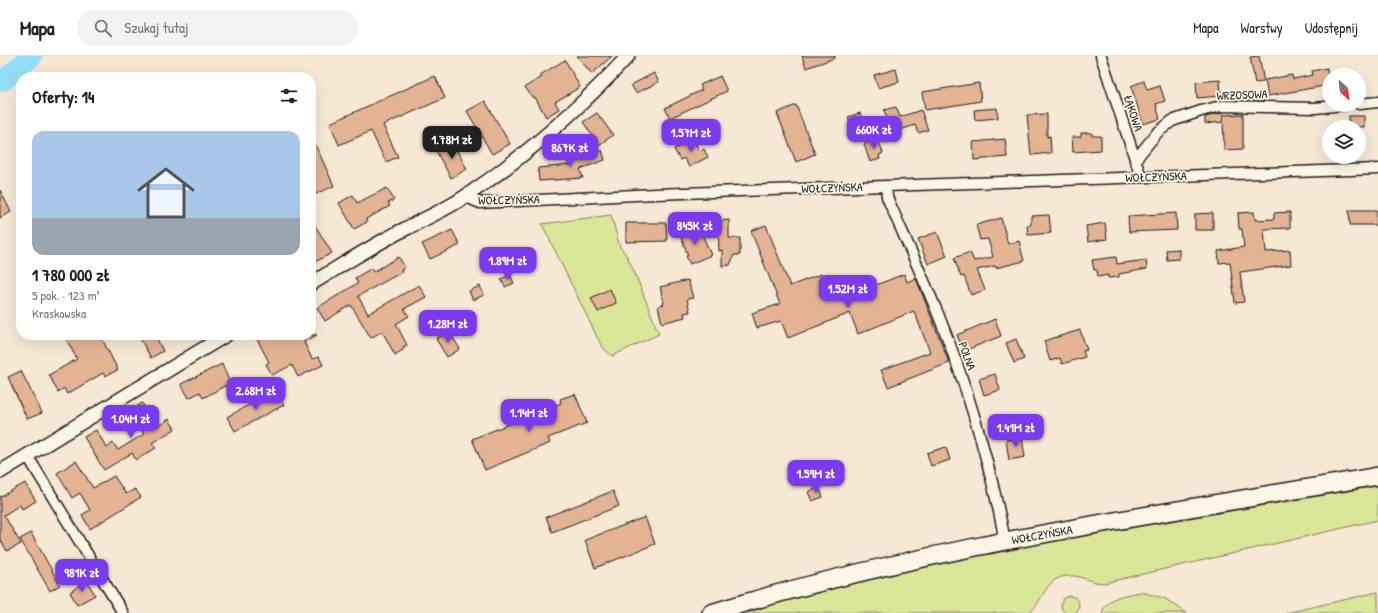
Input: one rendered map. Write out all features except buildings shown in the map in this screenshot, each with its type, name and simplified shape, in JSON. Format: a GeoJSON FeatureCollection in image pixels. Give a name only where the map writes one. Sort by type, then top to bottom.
{"type":"FeatureCollection","features":[{"type":"Feature","properties":{"kind":"main road","name":"WOŁCZYŃSKA"},"geometry":{"type":"LineString","coordinates":[[711,613],[870,570],[1005,542],[1378,476]]}},
{"type":"Feature","properties":{"kind":"street"},"geometry":{"type":"LineString","coordinates":[[466,196],[542,140],[591,95],[628,56]]}},
{"type":"Feature","properties":{"kind":"street","name":"ŁĄKOWA"},"geometry":{"type":"LineString","coordinates":[[1101,56],[1141,177]]}},
{"type":"Feature","properties":{"kind":"street"},"geometry":{"type":"LineString","coordinates":[[1366,103],[1378,102]]}},
{"type":"Feature","properties":{"kind":"street","name":"WRZOSOWA"},"geometry":{"type":"LineString","coordinates":[[1135,160],[1157,133],[1172,121],[1201,111],[1221,106],[1322,107]]}},
{"type":"Feature","properties":{"kind":"street","name":"WOŁCZYŃSKA"},"geometry":{"type":"LineString","coordinates":[[316,281],[404,229],[466,196],[474,202],[480,203],[536,199],[1378,169]]}},
{"type":"Feature","properties":{"kind":"street","name":"POLNA"},"geometry":{"type":"LineString","coordinates":[[886,186],[887,197],[938,314],[959,371],[980,435],[995,488],[1005,542]]}},
{"type":"Feature","properties":{"kind":"street"},"geometry":{"type":"LineString","coordinates":[[0,472],[218,340]]}},
{"type":"Feature","properties":{"kind":"street"},"geometry":{"type":"LineString","coordinates":[[27,455],[122,613]]}},
{"type":"Feature","properties":{"kind":"green space"},"geometry":{"type":"Polygon","coordinates":[[[611,215],[620,247],[627,256],[659,334],[612,356],[602,347],[542,224],[611,215]]]}},
{"type":"Feature","properties":{"kind":"green space"},"geometry":{"type":"Polygon","coordinates":[[[1378,486],[1378,520],[1104,583],[1074,576],[1061,577],[1049,586],[1033,609],[1027,613],[733,613],[919,564],[1378,486]]]}},
{"type":"Feature","properties":{"kind":"green space"},"geometry":{"type":"Polygon","coordinates":[[[1141,592],[1164,598],[1187,613],[1102,613],[1104,607],[1117,597],[1141,592]]]}},
{"type":"Feature","properties":{"kind":"green space"},"geometry":{"type":"Polygon","coordinates":[[[1378,592],[1378,613],[1286,613],[1378,592]]]}},
{"type":"Feature","properties":{"kind":"green space"},"geometry":{"type":"Polygon","coordinates":[[[1066,596],[1074,596],[1079,601],[1077,612],[1074,614],[1066,614],[1061,609],[1061,601],[1066,596]]]}},
{"type":"Feature","properties":{"kind":"waterway"},"geometry":{"type":"LineString","coordinates":[[0,80],[4,80],[32,56]]}}]}
